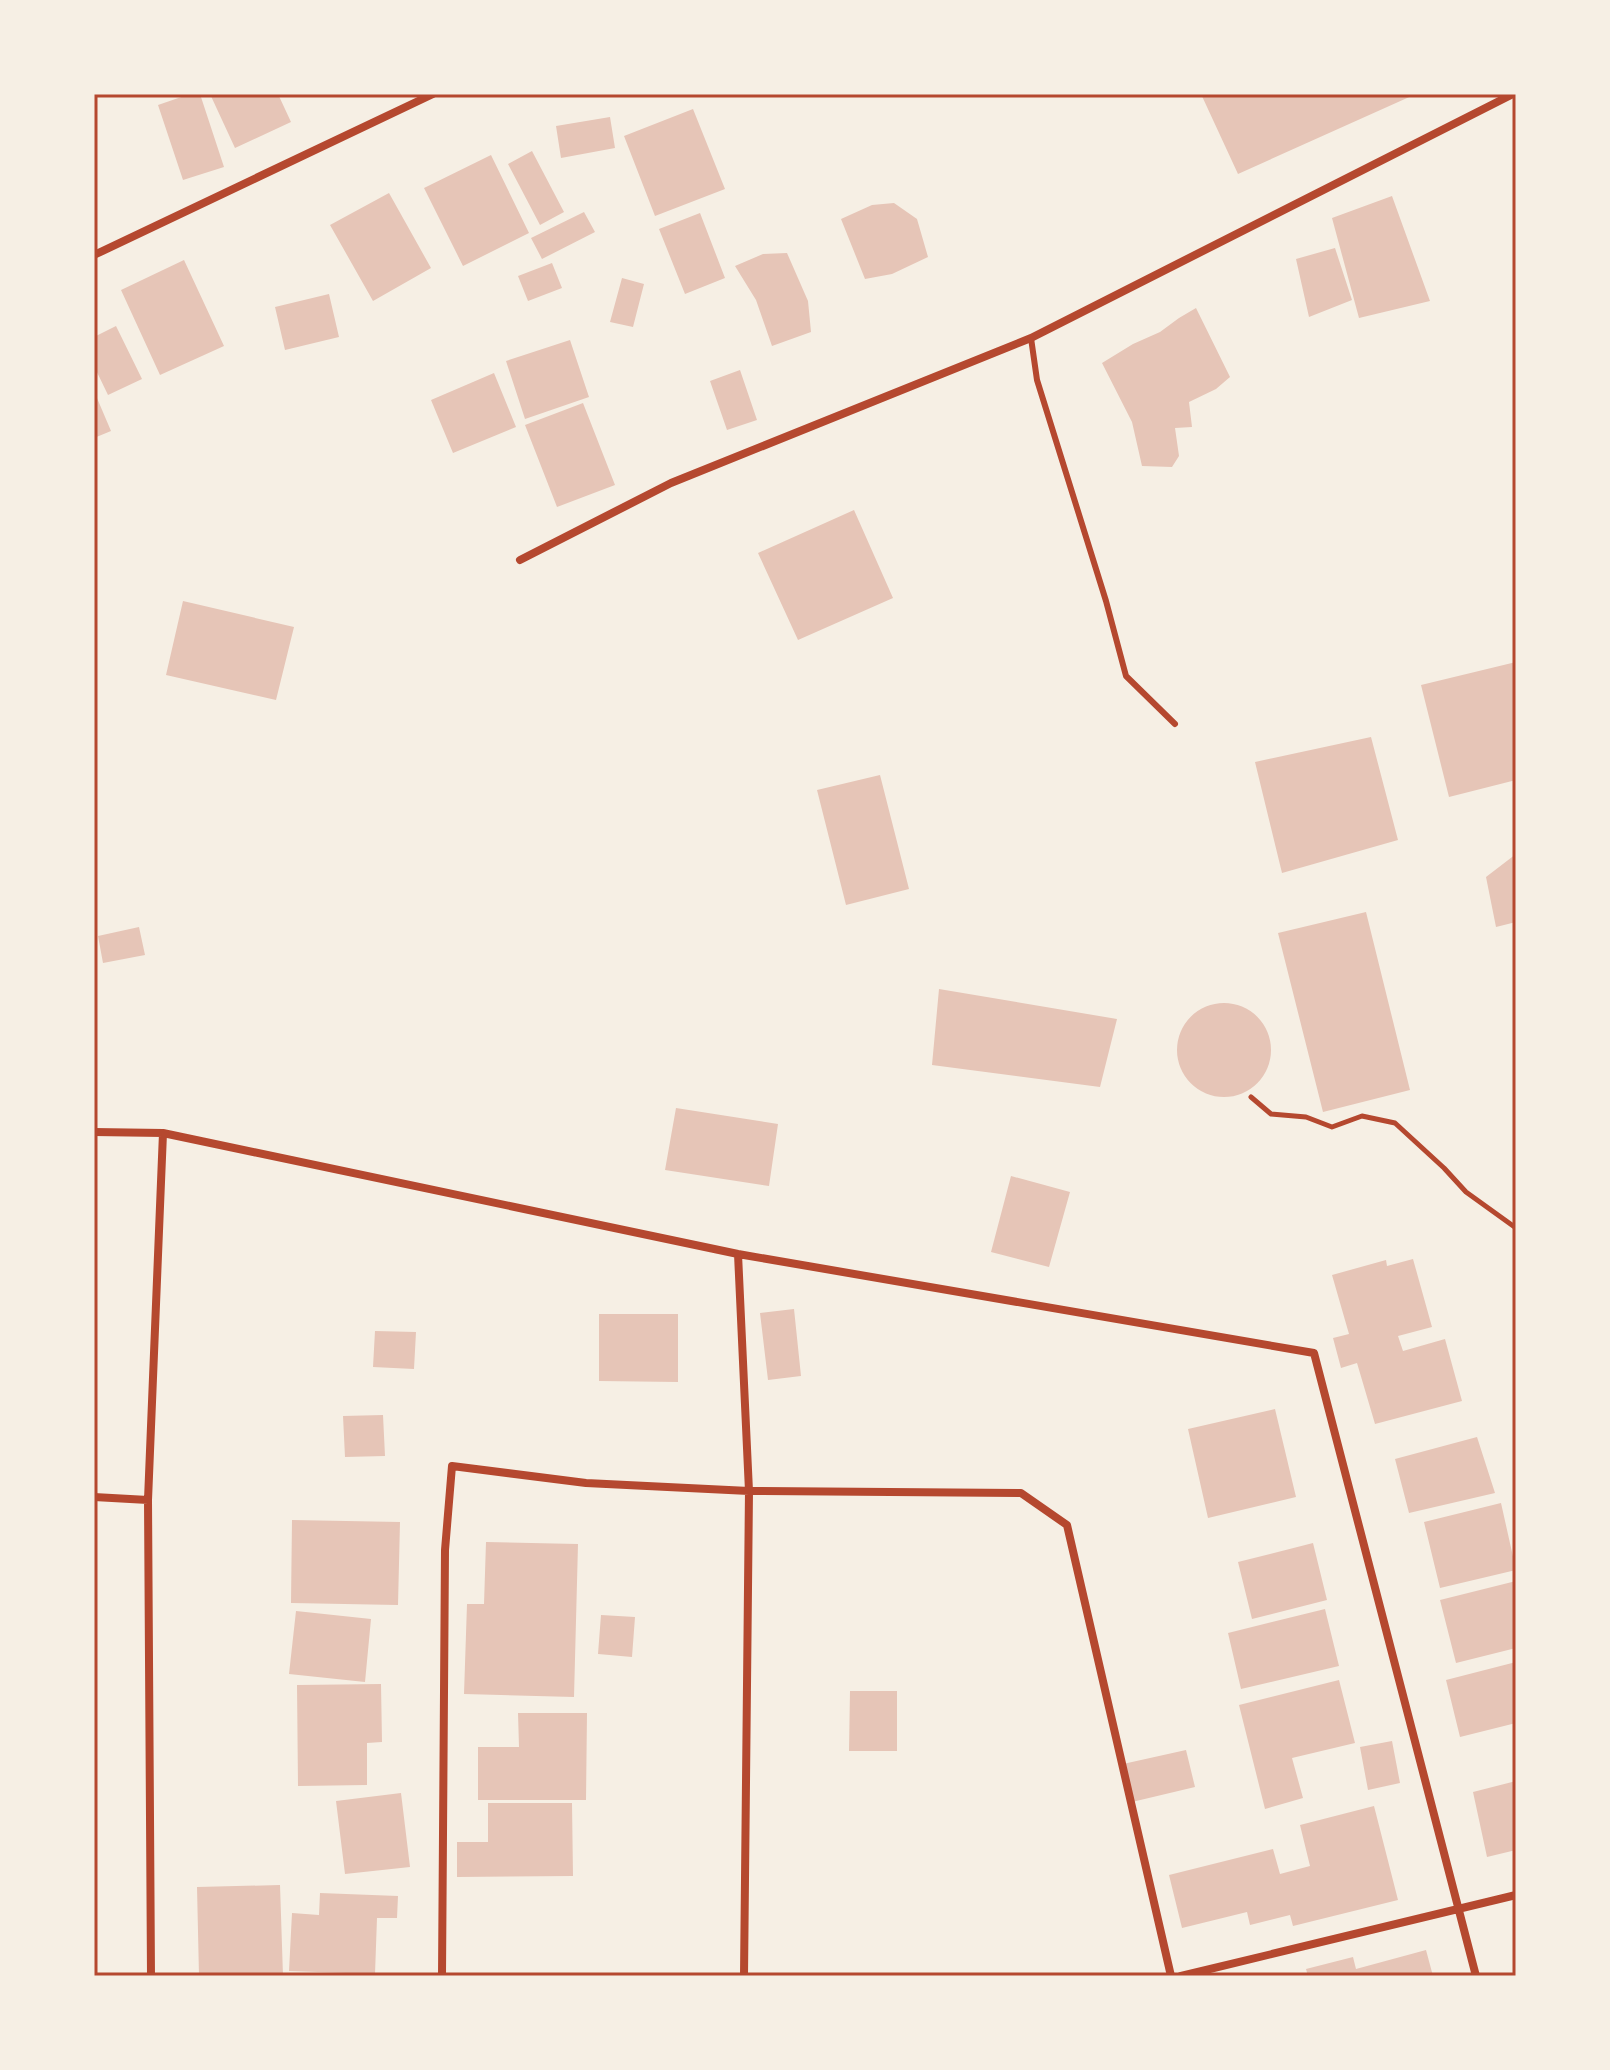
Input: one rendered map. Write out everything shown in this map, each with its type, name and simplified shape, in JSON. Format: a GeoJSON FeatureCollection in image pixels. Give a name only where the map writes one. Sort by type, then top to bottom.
{"type":"FeatureCollection","features":[{"type":"Feature","properties":{"kind":"street"},"geometry":{"type":"LineString","coordinates":[[94,255],[433,94]]}},
{"type":"Feature","properties":{"kind":"street"},"geometry":{"type":"LineString","coordinates":[[520,560],[671,483],[1031,338],[1513,94]]}},
{"type":"Feature","properties":{"kind":"street"},"geometry":{"type":"LineString","coordinates":[[94,1132],[163,1133],[738,1254],[1314,1353],[1476,1976]]}},
{"type":"Feature","properties":{"kind":"street"},"geometry":{"type":"LineString","coordinates":[[151,1976],[148,1500],[163,1133]]}},
{"type":"Feature","properties":{"kind":"street"},"geometry":{"type":"LineString","coordinates":[[738,1254],[749,1491],[744,1976]]}},
{"type":"Feature","properties":{"kind":"street"},"geometry":{"type":"LineString","coordinates":[[442,1976],[445,1550],[452,1466],[586,1483],[749,1491],[1021,1493],[1067,1525],[1171,1976]]}},
{"type":"Feature","properties":{"kind":"street"},"geometry":{"type":"LineString","coordinates":[[94,1497],[148,1500]]}},
{"type":"Feature","properties":{"kind":"street"},"geometry":{"type":"LineString","coordinates":[[1181,1976],[1516,1895]]}},
{"type":"Feature","properties":{"kind":"lane"},"geometry":{"type":"LineString","coordinates":[[1031,338],[1037,380],[1106,601],[1126,676],[1175,724]]}},
{"type":"Feature","properties":{"kind":"path"},"geometry":{"type":"LineString","coordinates":[[1251,1097],[1271,1114],[1306,1117],[1332,1127],[1362,1116],[1395,1123],[1466,1192],[1516,1228]]}},
{"type":"Feature","properties":{"kind":"building"},"geometry":{"type":"Polygon","coordinates":[[[190,94],[200,94],[224,167],[183,180],[158,105],[190,94]]]}},
{"type":"Feature","properties":{"kind":"building"},"geometry":{"type":"Polygon","coordinates":[[[210,94],[278,94],[291,122],[235,148],[210,94]]]}},
{"type":"Feature","properties":{"kind":"building"},"geometry":{"type":"Polygon","coordinates":[[[1201,94],[1416,94],[1238,174],[1201,94]]]}},
{"type":"Feature","properties":{"kind":"building"},"geometry":{"type":"Polygon","coordinates":[[[693,109],[725,189],[655,216],[624,136],[693,109]]]}},
{"type":"Feature","properties":{"kind":"building"},"geometry":{"type":"Polygon","coordinates":[[[610,117],[615,148],[561,158],[556,126],[610,117]]]}},
{"type":"Feature","properties":{"kind":"building"},"geometry":{"type":"Polygon","coordinates":[[[532,151],[564,212],[540,225],[508,164],[532,151]]]}},
{"type":"Feature","properties":{"kind":"building"},"geometry":{"type":"Polygon","coordinates":[[[491,155],[529,233],[463,266],[424,188],[491,155]]]}},
{"type":"Feature","properties":{"kind":"building"},"geometry":{"type":"Polygon","coordinates":[[[389,193],[431,268],[373,301],[330,225],[389,193]]]}},
{"type":"Feature","properties":{"kind":"building"},"geometry":{"type":"Polygon","coordinates":[[[1392,196],[1430,301],[1359,318],[1332,218],[1392,196]]]}},
{"type":"Feature","properties":{"kind":"building"},"geometry":{"type":"Polygon","coordinates":[[[894,203],[917,219],[928,257],[892,274],[865,279],[841,219],[872,205],[894,203]]]}},
{"type":"Feature","properties":{"kind":"building"},"geometry":{"type":"Polygon","coordinates":[[[584,212],[595,232],[542,259],[531,238],[584,212]]]}},
{"type":"Feature","properties":{"kind":"building"},"geometry":{"type":"Polygon","coordinates":[[[700,213],[725,278],[685,294],[659,229],[700,213]]]}},
{"type":"Feature","properties":{"kind":"building"},"geometry":{"type":"Polygon","coordinates":[[[1335,248],[1352,300],[1309,317],[1296,259],[1335,248]]]}},
{"type":"Feature","properties":{"kind":"building"},"geometry":{"type":"Polygon","coordinates":[[[787,253],[808,301],[811,332],[772,346],[756,300],[735,266],[763,254],[787,253]]]}},
{"type":"Feature","properties":{"kind":"building"},"geometry":{"type":"Polygon","coordinates":[[[184,260],[224,346],[160,375],[121,290],[184,260]]]}},
{"type":"Feature","properties":{"kind":"building"},"geometry":{"type":"Polygon","coordinates":[[[552,263],[562,288],[528,301],[518,276],[552,263]]]}},
{"type":"Feature","properties":{"kind":"building"},"geometry":{"type":"Polygon","coordinates":[[[622,278],[644,284],[633,327],[610,322],[622,278]]]}},
{"type":"Feature","properties":{"kind":"building"},"geometry":{"type":"Polygon","coordinates":[[[329,294],[339,337],[285,350],[275,307],[329,294]]]}},
{"type":"Feature","properties":{"kind":"building"},"geometry":{"type":"Polygon","coordinates":[[[1196,308],[1230,377],[1216,389],[1189,402],[1192,427],[1175,428],[1179,456],[1172,467],[1142,466],[1132,422],[1102,363],[1160,332],[1196,308]]]}},
{"type":"Feature","properties":{"kind":"building"},"geometry":{"type":"Polygon","coordinates":[[[116,326],[142,379],[108,395],[94,366],[94,337],[116,326]]]}},
{"type":"Feature","properties":{"kind":"building"},"geometry":{"type":"Polygon","coordinates":[[[570,340],[589,397],[525,419],[506,361],[570,340]]]}},
{"type":"Feature","properties":{"kind":"building"},"geometry":{"type":"Polygon","coordinates":[[[740,370],[757,420],[727,430],[710,381],[740,370]]]}},
{"type":"Feature","properties":{"kind":"building"},"geometry":{"type":"Polygon","coordinates":[[[494,373],[516,427],[453,453],[431,400],[494,373]]]}},
{"type":"Feature","properties":{"kind":"building"},"geometry":{"type":"Polygon","coordinates":[[[94,391],[111,431],[94,438],[94,391]]]}},
{"type":"Feature","properties":{"kind":"building"},"geometry":{"type":"Polygon","coordinates":[[[583,403],[615,485],[557,507],[525,425],[583,403]]]}},
{"type":"Feature","properties":{"kind":"building"},"geometry":{"type":"Polygon","coordinates":[[[854,510],[893,598],[798,640],[758,553],[854,510]]]}},
{"type":"Feature","properties":{"kind":"building"},"geometry":{"type":"Polygon","coordinates":[[[183,601],[294,627],[276,700],[166,675],[183,601]]]}},
{"type":"Feature","properties":{"kind":"building"},"geometry":{"type":"Polygon","coordinates":[[[1516,662],[1516,780],[1449,797],[1421,685],[1516,662]]]}},
{"type":"Feature","properties":{"kind":"building"},"geometry":{"type":"Polygon","coordinates":[[[1371,737],[1398,840],[1282,873],[1255,762],[1371,737]]]}},
{"type":"Feature","properties":{"kind":"building"},"geometry":{"type":"Polygon","coordinates":[[[880,775],[909,889],[846,905],[817,790],[880,775]]]}},
{"type":"Feature","properties":{"kind":"building"},"geometry":{"type":"Polygon","coordinates":[[[1516,854],[1516,922],[1496,927],[1486,877],[1516,854]]]}},
{"type":"Feature","properties":{"kind":"building"},"geometry":{"type":"Polygon","coordinates":[[[1366,912],[1410,1090],[1323,1112],[1278,933],[1366,912]]]}},
{"type":"Feature","properties":{"kind":"building"},"geometry":{"type":"Polygon","coordinates":[[[139,927],[145,955],[103,963],[98,936],[139,927]]]}},
{"type":"Feature","properties":{"kind":"building"},"geometry":{"type":"Polygon","coordinates":[[[939,989],[1117,1019],[1100,1087],[932,1065],[939,989]]]}},
{"type":"Feature","properties":{"kind":"building"},"geometry":{"type":"Polygon","coordinates":[[[1224,1003],[1242,1007],[1257,1017],[1267,1032],[1271,1050],[1267,1068],[1257,1083],[1242,1093],[1224,1097],[1206,1093],[1191,1083],[1181,1068],[1177,1050],[1181,1032],[1191,1017],[1206,1007],[1224,1003]]]}},
{"type":"Feature","properties":{"kind":"building"},"geometry":{"type":"Polygon","coordinates":[[[676,1108],[778,1124],[769,1186],[665,1170],[676,1108]]]}},
{"type":"Feature","properties":{"kind":"building"},"geometry":{"type":"Polygon","coordinates":[[[1011,1176],[1070,1192],[1049,1267],[991,1252],[1011,1176]]]}},
{"type":"Feature","properties":{"kind":"building"},"geometry":{"type":"Polygon","coordinates":[[[1413,1259],[1432,1327],[1398,1336],[1403,1351],[1445,1339],[1462,1401],[1375,1424],[1357,1363],[1341,1368],[1333,1338],[1349,1334],[1332,1275],[1386,1260],[1387,1266],[1413,1259]]]}},
{"type":"Feature","properties":{"kind":"building"},"geometry":{"type":"Polygon","coordinates":[[[794,1309],[801,1376],[768,1380],[760,1313],[794,1309]]]}},
{"type":"Feature","properties":{"kind":"building"},"geometry":{"type":"Polygon","coordinates":[[[599,1314],[678,1314],[678,1382],[599,1381],[599,1314]]]}},
{"type":"Feature","properties":{"kind":"building"},"geometry":{"type":"Polygon","coordinates":[[[375,1331],[416,1332],[414,1369],[373,1367],[375,1331]]]}},
{"type":"Feature","properties":{"kind":"building"},"geometry":{"type":"Polygon","coordinates":[[[1275,1409],[1296,1497],[1208,1518],[1188,1429],[1275,1409]]]}},
{"type":"Feature","properties":{"kind":"building"},"geometry":{"type":"Polygon","coordinates":[[[383,1415],[385,1456],[345,1457],[343,1416],[383,1415]]]}},
{"type":"Feature","properties":{"kind":"building"},"geometry":{"type":"Polygon","coordinates":[[[1477,1437],[1495,1493],[1409,1513],[1395,1459],[1477,1437]]]}},
{"type":"Feature","properties":{"kind":"building"},"geometry":{"type":"Polygon","coordinates":[[[1501,1503],[1516,1570],[1440,1588],[1424,1522],[1501,1503]]]}},
{"type":"Feature","properties":{"kind":"building"},"geometry":{"type":"Polygon","coordinates":[[[292,1520],[400,1522],[398,1605],[291,1603],[292,1520]]]}},
{"type":"Feature","properties":{"kind":"building"},"geometry":{"type":"Polygon","coordinates":[[[486,1542],[578,1544],[574,1697],[464,1694],[467,1604],[484,1604],[486,1542]]]}},
{"type":"Feature","properties":{"kind":"building"},"geometry":{"type":"Polygon","coordinates":[[[1313,1543],[1327,1600],[1252,1619],[1238,1562],[1313,1543]]]}},
{"type":"Feature","properties":{"kind":"building"},"geometry":{"type":"Polygon","coordinates":[[[1516,1581],[1516,1648],[1456,1663],[1440,1600],[1516,1581]]]}},
{"type":"Feature","properties":{"kind":"building"},"geometry":{"type":"Polygon","coordinates":[[[1325,1609],[1339,1666],[1241,1689],[1228,1633],[1325,1609]]]}},
{"type":"Feature","properties":{"kind":"building"},"geometry":{"type":"Polygon","coordinates":[[[296,1611],[371,1619],[365,1682],[289,1674],[296,1611]]]}},
{"type":"Feature","properties":{"kind":"building"},"geometry":{"type":"Polygon","coordinates":[[[601,1615],[635,1617],[632,1657],[598,1654],[601,1615]]]}},
{"type":"Feature","properties":{"kind":"building"},"geometry":{"type":"Polygon","coordinates":[[[1516,1662],[1516,1723],[1460,1737],[1446,1680],[1516,1662]]]}},
{"type":"Feature","properties":{"kind":"building"},"geometry":{"type":"Polygon","coordinates":[[[1339,1680],[1355,1743],[1292,1758],[1303,1798],[1265,1809],[1239,1705],[1339,1680]]]}},
{"type":"Feature","properties":{"kind":"building"},"geometry":{"type":"Polygon","coordinates":[[[381,1684],[382,1742],[367,1743],[367,1785],[298,1786],[297,1685],[381,1684]]]}},
{"type":"Feature","properties":{"kind":"building"},"geometry":{"type":"Polygon","coordinates":[[[850,1691],[897,1691],[897,1751],[849,1751],[850,1691]]]}},
{"type":"Feature","properties":{"kind":"building"},"geometry":{"type":"Polygon","coordinates":[[[518,1713],[587,1713],[586,1800],[478,1800],[478,1747],[519,1747],[518,1713]]]}},
{"type":"Feature","properties":{"kind":"building"},"geometry":{"type":"Polygon","coordinates":[[[1392,1741],[1400,1783],[1368,1790],[1360,1747],[1392,1741]]]}},
{"type":"Feature","properties":{"kind":"building"},"geometry":{"type":"Polygon","coordinates":[[[1186,1750],[1195,1787],[1132,1802],[1123,1764],[1186,1750]]]}},
{"type":"Feature","properties":{"kind":"building"},"geometry":{"type":"Polygon","coordinates":[[[1516,1781],[1516,1850],[1487,1857],[1473,1792],[1516,1781]]]}},
{"type":"Feature","properties":{"kind":"building"},"geometry":{"type":"Polygon","coordinates":[[[401,1793],[410,1867],[345,1874],[336,1801],[401,1793]]]}},
{"type":"Feature","properties":{"kind":"building"},"geometry":{"type":"Polygon","coordinates":[[[488,1803],[572,1803],[573,1876],[457,1877],[457,1842],[488,1842],[488,1803]]]}},
{"type":"Feature","properties":{"kind":"building"},"geometry":{"type":"Polygon","coordinates":[[[1374,1806],[1398,1900],[1293,1926],[1290,1915],[1250,1925],[1247,1912],[1182,1928],[1169,1875],[1273,1849],[1280,1874],[1310,1866],[1300,1825],[1374,1806]]]}},
{"type":"Feature","properties":{"kind":"building"},"geometry":{"type":"Polygon","coordinates":[[[280,1885],[283,1976],[199,1976],[197,1887],[280,1885]]]}},
{"type":"Feature","properties":{"kind":"building"},"geometry":{"type":"Polygon","coordinates":[[[320,1893],[398,1896],[397,1918],[377,1918],[375,1974],[289,1971],[292,1913],[319,1915],[320,1893]]]}},
{"type":"Feature","properties":{"kind":"building"},"geometry":{"type":"Polygon","coordinates":[[[1426,1950],[1433,1976],[1308,1976],[1306,1969],[1353,1957],[1356,1969],[1426,1950]]]}}]}
